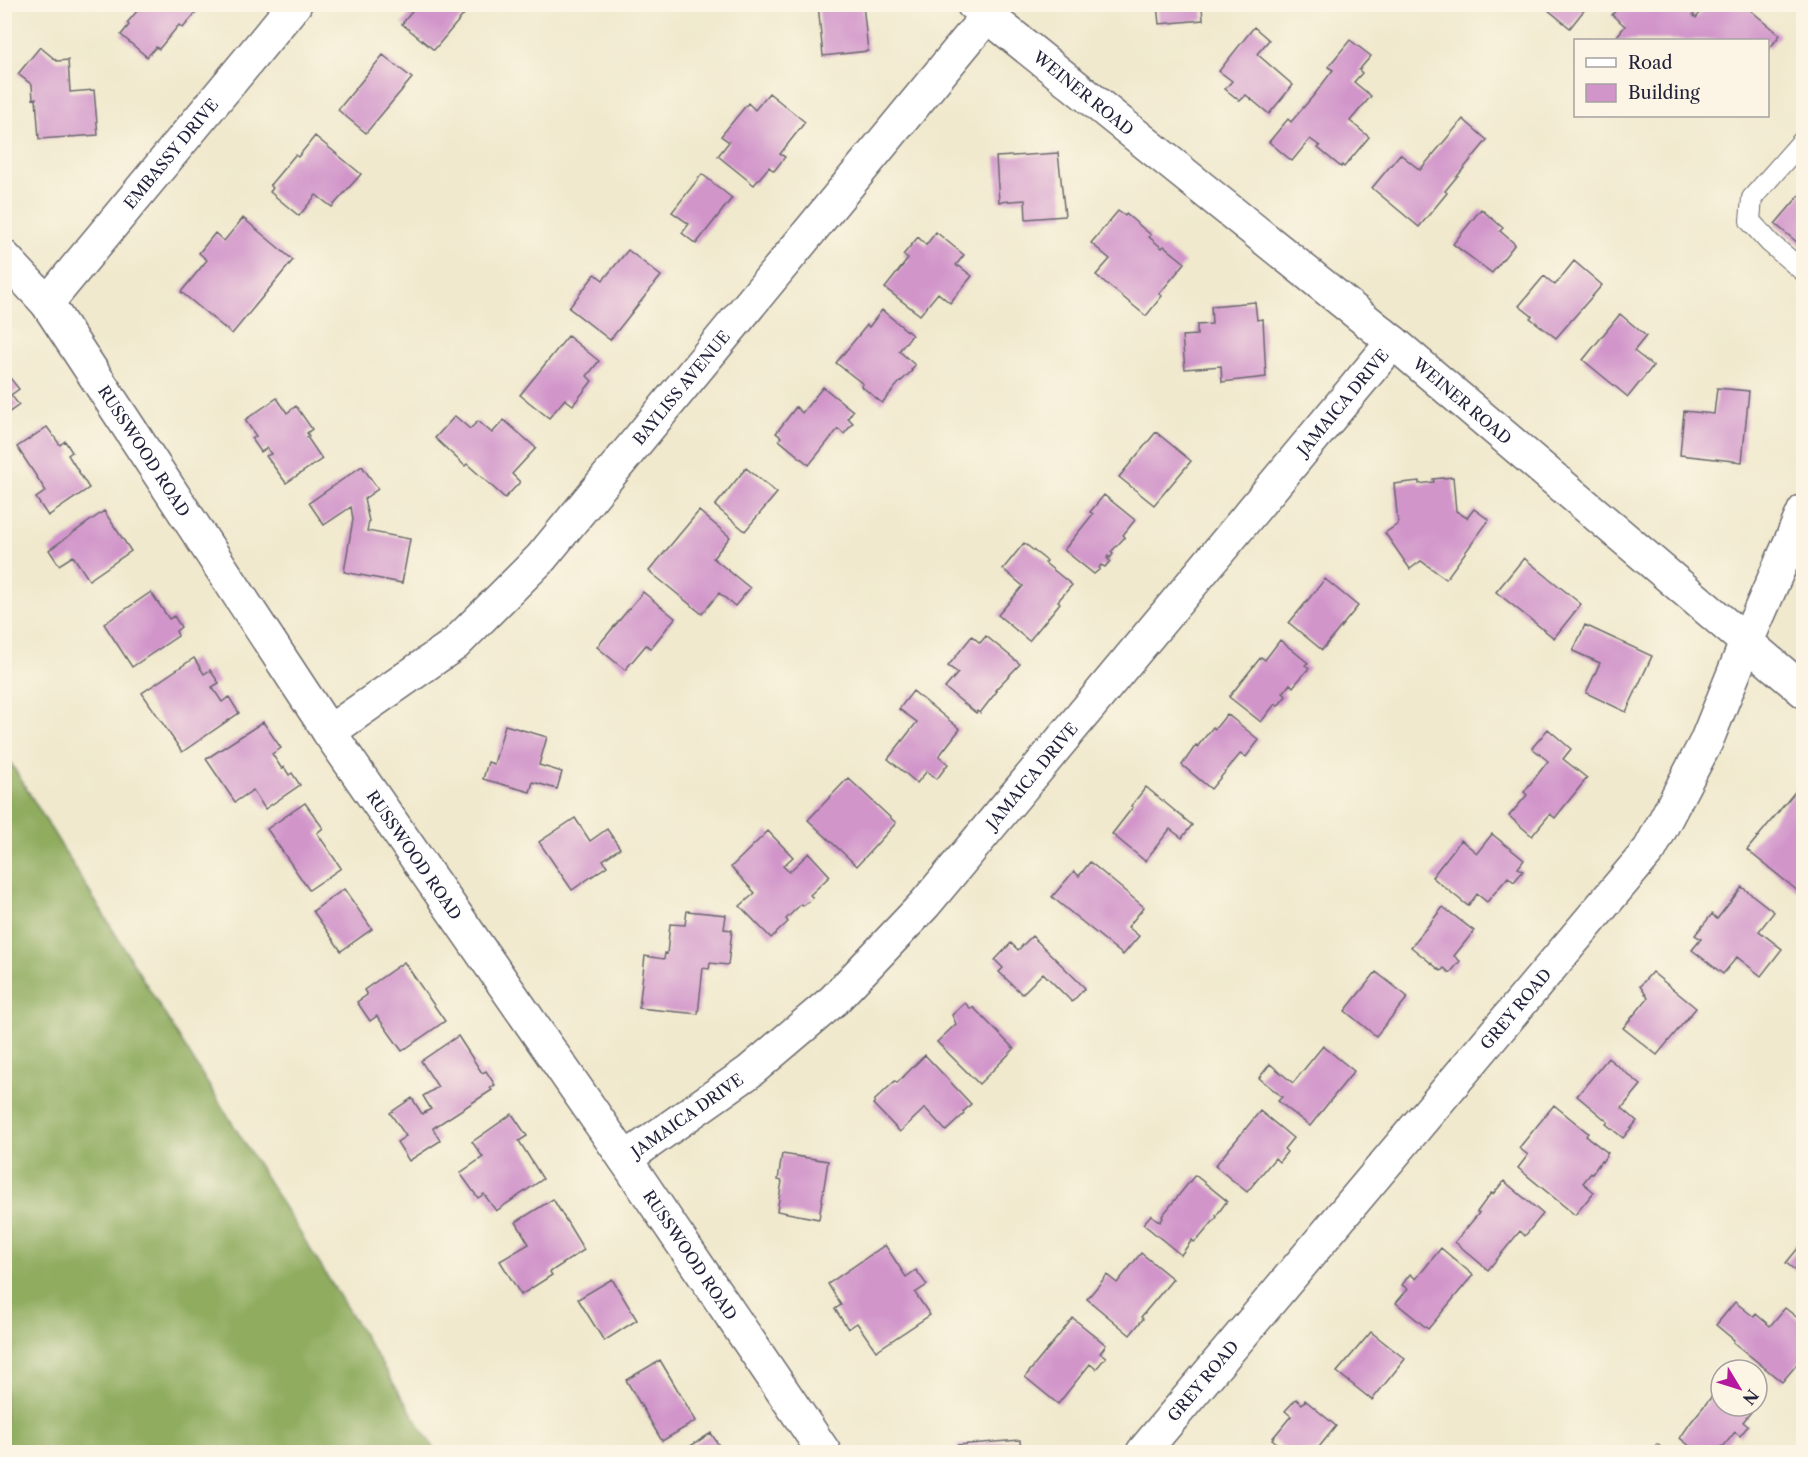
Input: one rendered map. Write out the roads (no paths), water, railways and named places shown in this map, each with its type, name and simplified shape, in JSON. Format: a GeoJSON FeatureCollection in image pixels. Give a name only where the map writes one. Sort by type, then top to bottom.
{"type":"FeatureCollection","features":[{"type":"Feature","properties":{"kind":"street","name":"EMBASSY DRIVE"},"geometry":{"type":"LineString","coordinates":[[46,303],[295,4]]}},
{"type":"Feature","properties":{"kind":"street","name":"WEINER ROAD"},"geometry":{"type":"LineString","coordinates":[[986,8],[1393,342],[1803,691]]}},
{"type":"Feature","properties":{"kind":"street","name":"BAYLISS AVENUE"},"geometry":{"type":"LineString","coordinates":[[329,732],[455,644],[541,558],[986,8]]}},
{"type":"Feature","properties":{"kind":"street","name":"RUSSWOOD ROAD"},"geometry":{"type":"LineString","coordinates":[[4,257],[46,303],[329,732],[625,1158],[824,1452]]}},
{"type":"Feature","properties":{"kind":"street","name":"JAMAICA DRIVE"},"geometry":{"type":"LineString","coordinates":[[625,1158],[748,1072],[834,1000],[925,904],[1393,342]]}},
{"type":"Feature","properties":{"kind":"street","name":"GREY ROAD"},"geometry":{"type":"LineString","coordinates":[[1143,1452],[1650,849],[1706,742],[1803,511]]}},
{"type":"Feature","properties":{"kind":"lane"},"geometry":{"type":"LineString","coordinates":[[1803,139],[1752,198],[1750,221],[1770,243],[1803,272]]}}]}
